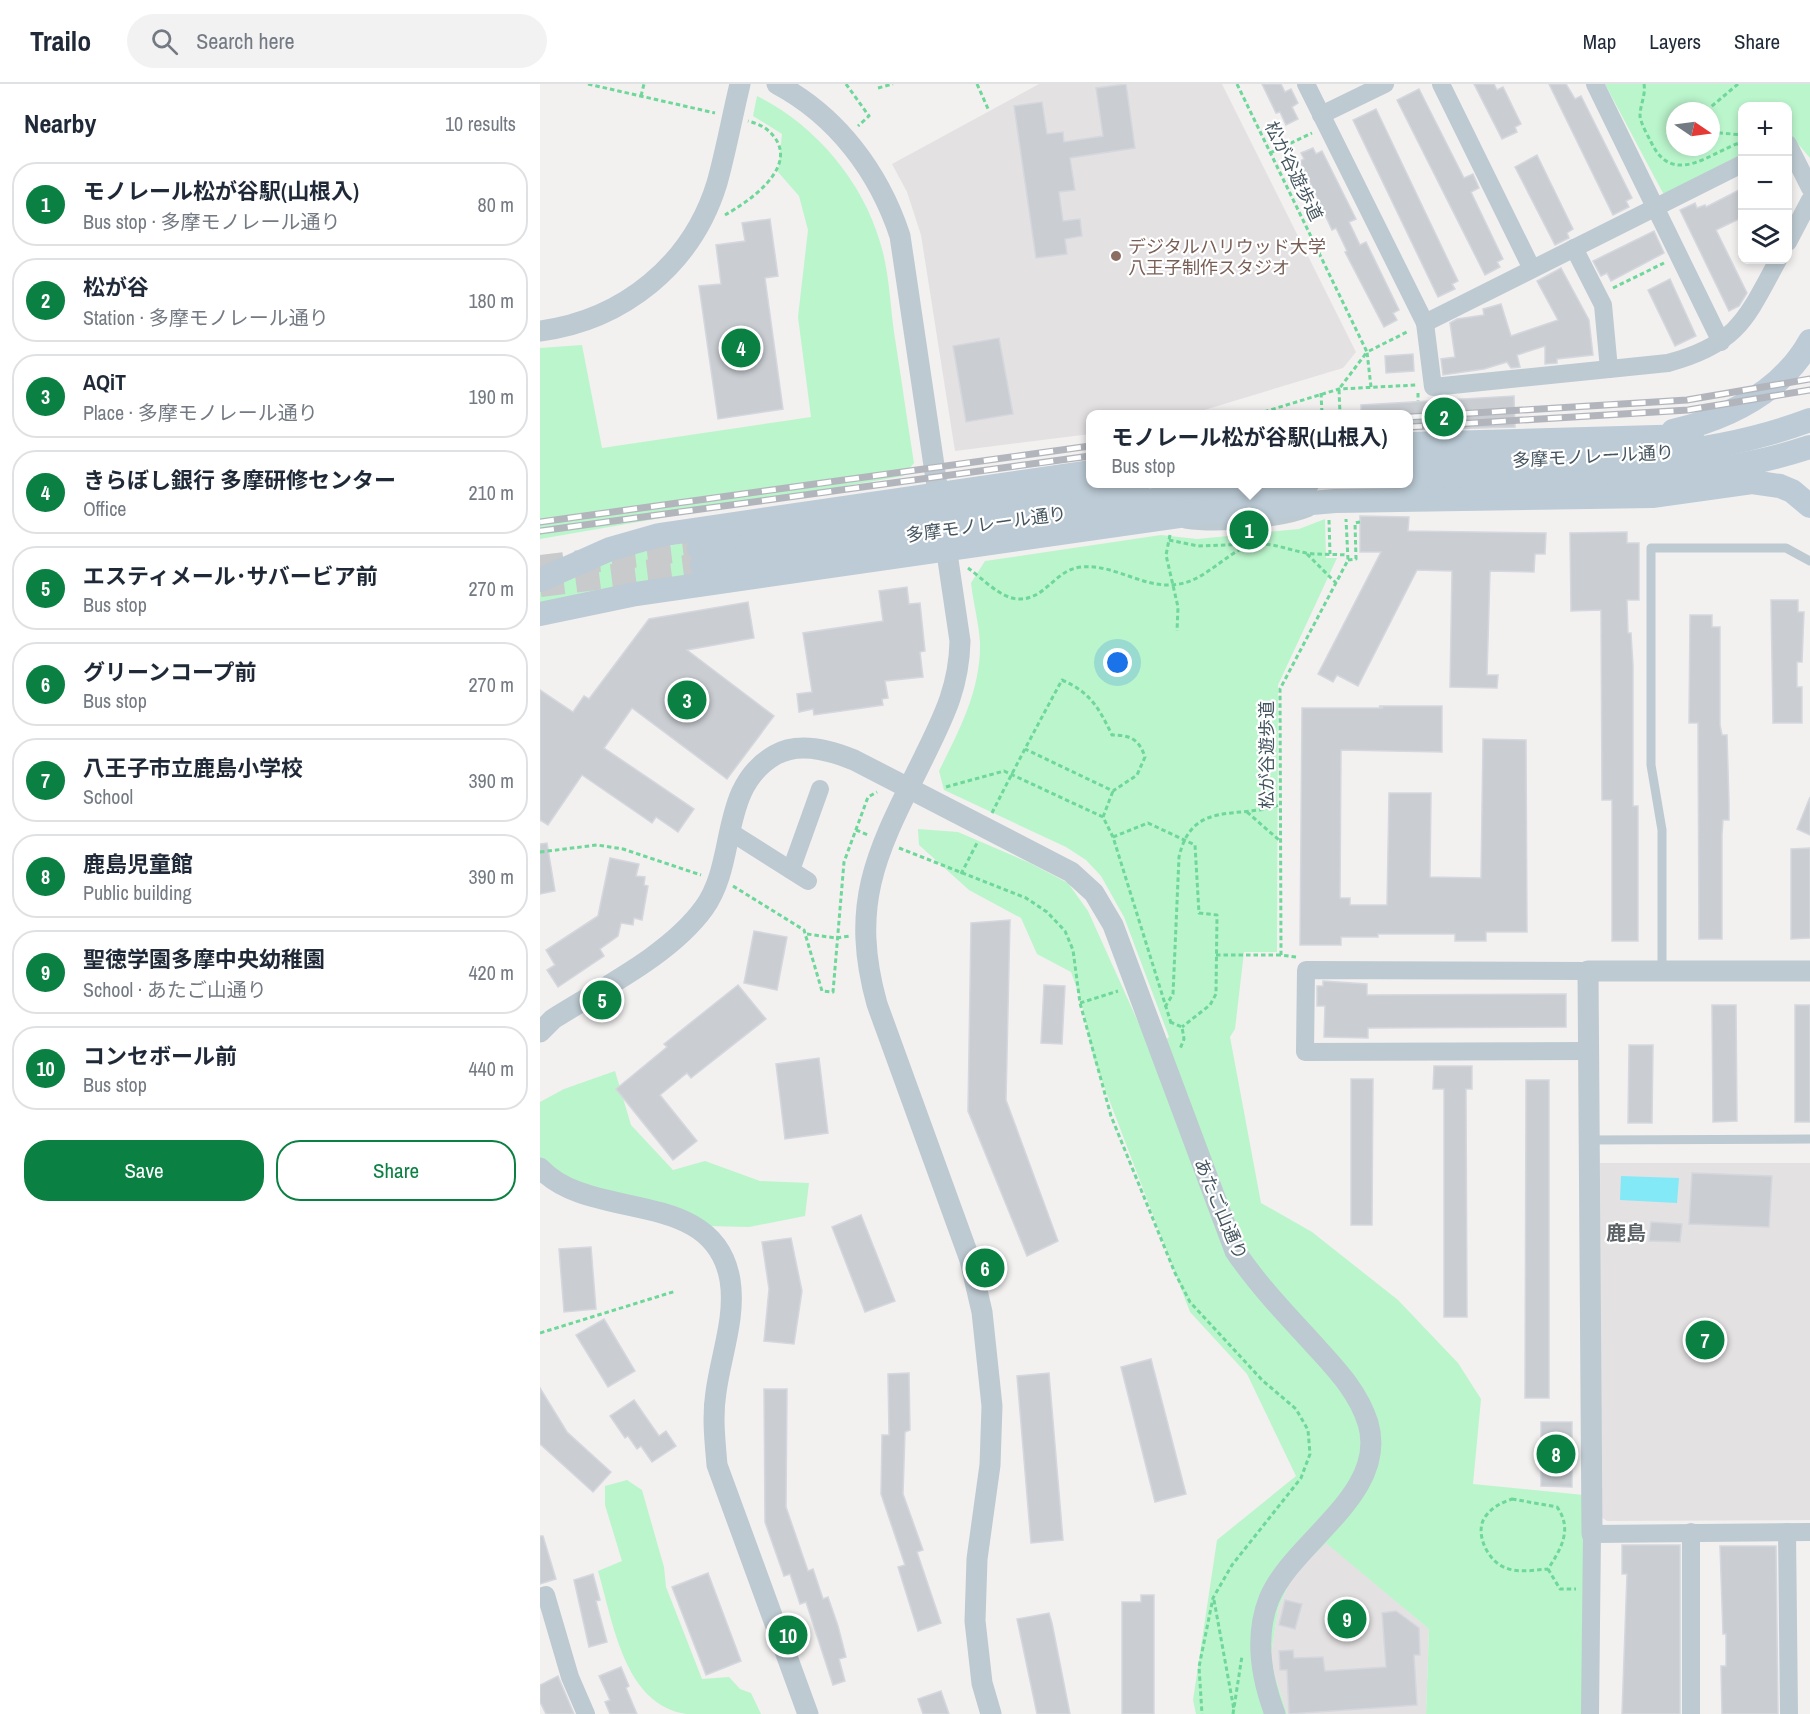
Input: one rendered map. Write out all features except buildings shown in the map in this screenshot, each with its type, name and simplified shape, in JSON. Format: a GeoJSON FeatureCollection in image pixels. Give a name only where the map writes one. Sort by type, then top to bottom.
{"type":"FeatureCollection","features":[{"type":"Feature","properties":{"kind":"main road"},"geometry":{"type":"LineString","coordinates":[[1648,438],[1709,421],[1755,400],[1791,368],[1810,341]]}},
{"type":"Feature","properties":{"kind":"main road"},"geometry":{"type":"LineString","coordinates":[[1413,444],[1700,435],[1810,419]]}},
{"type":"Feature","properties":{"kind":"main road","name":"多摩モノレール通り"},"geometry":{"type":"LineString","coordinates":[[1413,461],[1649,457],[1744,440],[1810,419]]}},
{"type":"Feature","properties":{"kind":"main road","name":"多摩モノレール通り"},"geometry":{"type":"LineString","coordinates":[[1413,479],[1652,477],[1749,462],[1810,447]]}},
{"type":"Feature","properties":{"kind":"main road"},"geometry":{"type":"LineString","coordinates":[[540,580],[610,549],[659,535],[938,498],[1086,473]]}},
{"type":"Feature","properties":{"kind":"main road"},"geometry":{"type":"LineString","coordinates":[[1578,498],[1652,477]]}},
{"type":"Feature","properties":{"kind":"main road"},"geometry":{"type":"LineString","coordinates":[[540,614],[636,594],[946,546],[1150,519],[1652,496],[1760,482],[1792,491],[1810,506]]}},
{"type":"Feature","properties":{"kind":"main road","name":"多摩モノレール通り"},"geometry":{"type":"LineString","coordinates":[[1108,488],[700,557],[1262,488]]}},
{"type":"Feature","properties":{"kind":"street"},"geometry":{"type":"LineString","coordinates":[[540,331],[570,326],[624,305],[651,285],[665,271],[689,240],[710,201],[740,84]]}},
{"type":"Feature","properties":{"kind":"street"},"geometry":{"type":"LineString","coordinates":[[777,84],[820,113],[846,139],[876,181],[893,216],[904,255],[960,641],[956,683],[946,712],[878,853],[870,882],[865,915],[867,960],[878,1004],[970,1260],[982,1312],[992,1406],[991,1453],[977,1559],[975,1621],[982,1683],[991,1714]]}},
{"type":"Feature","properties":{"kind":"street"},"geometry":{"type":"LineString","coordinates":[[1306,84],[1425,323],[1433,387],[1668,363],[1692,357],[1721,342],[1747,318],[1776,264]]}},
{"type":"Feature","properties":{"kind":"street"},"geometry":{"type":"LineString","coordinates":[[1324,120],[1385,84]]}},
{"type":"Feature","properties":{"kind":"street"},"geometry":{"type":"LineString","coordinates":[[1441,84],[1532,269]]}},
{"type":"Feature","properties":{"kind":"street"},"geometry":{"type":"LineString","coordinates":[[1595,84],[1721,342]]}},
{"type":"Feature","properties":{"kind":"street"},"geometry":{"type":"LineString","coordinates":[[1792,152],[1810,188]]}},
{"type":"Feature","properties":{"kind":"street"},"geometry":{"type":"LineString","coordinates":[[1425,323],[1738,166]]}},
{"type":"Feature","properties":{"kind":"street"},"geometry":{"type":"LineString","coordinates":[[1792,234],[1810,200]]}},
{"type":"Feature","properties":{"kind":"street"},"geometry":{"type":"LineString","coordinates":[[1574,248],[1603,305],[1609,369]]}},
{"type":"Feature","properties":{"kind":"street","name":"あたご山通り"},"geometry":{"type":"LineString","coordinates":[[540,1032],[553,1019],[663,949],[688,927],[705,906],[722,862],[738,797],[749,777],[765,761],[781,752],[796,748],[835,752],[1071,872],[1094,893],[1113,925],[1235,1251],[1253,1278],[1346,1380],[1360,1404],[1368,1425],[1370,1449],[1364,1473],[1349,1499],[1283,1574],[1269,1600],[1262,1629],[1260,1661],[1275,1714]]}},
{"type":"Feature","properties":{"kind":"street"},"geometry":{"type":"LineString","coordinates":[[790,870],[820,789]]}},
{"type":"Feature","properties":{"kind":"street"},"geometry":{"type":"LineString","coordinates":[[729,831],[808,881]]}},
{"type":"Feature","properties":{"kind":"street"},"geometry":{"type":"LineString","coordinates":[[1589,1051],[1305,1052],[1306,970],[1810,971]]}},
{"type":"Feature","properties":{"kind":"street"},"geometry":{"type":"LineString","coordinates":[[1588,971],[1592,1534],[1590,1714]]}},
{"type":"Feature","properties":{"kind":"street"},"geometry":{"type":"LineString","coordinates":[[540,1168],[573,1191],[671,1215],[697,1227],[720,1251],[730,1279],[732,1312],[715,1394],[713,1429],[717,1465],[808,1714]]}},
{"type":"Feature","properties":{"kind":"street"},"geometry":{"type":"LineString","coordinates":[[1691,1532],[1691,1714]]}},
{"type":"Feature","properties":{"kind":"street"},"geometry":{"type":"LineString","coordinates":[[1787,1532],[1789,1714]]}},
{"type":"Feature","properties":{"kind":"street"},"geometry":{"type":"LineString","coordinates":[[1592,1534],[1810,1532]]}},
{"type":"Feature","properties":{"kind":"street"},"geometry":{"type":"LineString","coordinates":[[540,1597],[546,1595],[570,1677],[586,1714]]}},
{"type":"Feature","properties":{"kind":"lane"},"geometry":{"type":"LineString","coordinates":[[1662,971],[1662,830],[1651,765],[1651,548],[1786,548],[1810,561]]}},
{"type":"Feature","properties":{"kind":"lane"},"geometry":{"type":"LineString","coordinates":[[1589,1140],[1810,1140]]}},
{"type":"Feature","properties":{"kind":"path"},"geometry":{"type":"LineString","coordinates":[[641,96],[644,84]]}},
{"type":"Feature","properties":{"kind":"path"},"geometry":{"type":"LineString","coordinates":[[846,84],[869,116],[858,126]]}},
{"type":"Feature","properties":{"kind":"path"},"geometry":{"type":"LineString","coordinates":[[878,88],[893,84]]}},
{"type":"Feature","properties":{"kind":"path"},"geometry":{"type":"LineString","coordinates":[[977,84],[989,111]]}},
{"type":"Feature","properties":{"kind":"path","name":"松が谷遊歩道"},"geometry":{"type":"LineString","coordinates":[[1237,84],[1367,352],[1371,387]]}},
{"type":"Feature","properties":{"kind":"path"},"geometry":{"type":"LineString","coordinates":[[1644,84],[1640,119],[1662,159],[1672,165],[1685,166],[1738,144]]}},
{"type":"Feature","properties":{"kind":"path"},"geometry":{"type":"LineString","coordinates":[[1717,102],[1738,84]]}},
{"type":"Feature","properties":{"kind":"path"},"geometry":{"type":"LineString","coordinates":[[1270,153],[1324,120]]}},
{"type":"Feature","properties":{"kind":"path"},"geometry":{"type":"LineString","coordinates":[[1720,133],[1738,135]]}},
{"type":"Feature","properties":{"kind":"path"},"geometry":{"type":"LineString","coordinates":[[1598,295],[1679,256]]}},
{"type":"Feature","properties":{"kind":"path"},"geometry":{"type":"LineString","coordinates":[[1340,410],[1339,389],[1367,352],[1425,323]]}},
{"type":"Feature","properties":{"kind":"path"},"geometry":{"type":"LineString","coordinates":[[1269,410],[1339,389],[1433,384]]}},
{"type":"Feature","properties":{"kind":"path"},"geometry":{"type":"LineString","coordinates":[[1321,393],[1322,410]]}},
{"type":"Feature","properties":{"kind":"path"},"geometry":{"type":"LineString","coordinates":[[1330,554],[1332,509]]}},
{"type":"Feature","properties":{"kind":"path"},"geometry":{"type":"LineString","coordinates":[[1169,540],[1198,546],[1270,544],[1306,553],[1330,554],[1356,559],[1355,523],[1360,522]]}},
{"type":"Feature","properties":{"kind":"path","name":"松が谷遊歩道"},"geometry":{"type":"LineString","coordinates":[[1281,955],[1280,689],[1336,583],[1347,557],[1347,533]]}},
{"type":"Feature","properties":{"kind":"path"},"geometry":{"type":"LineString","coordinates":[[1170,534],[1166,555],[1178,607],[1177,631]]}},
{"type":"Feature","properties":{"kind":"path"},"geometry":{"type":"LineString","coordinates":[[968,568],[1007,597],[1016,599],[1037,597],[1053,581],[1079,567],[1099,568],[1140,581],[1173,585],[1206,575],[1253,544]]}},
{"type":"Feature","properties":{"kind":"path"},"geometry":{"type":"LineString","coordinates":[[1306,553],[1336,583]]}},
{"type":"Feature","properties":{"kind":"path"},"geometry":{"type":"LineString","coordinates":[[1005,788],[1014,775],[1025,748],[1062,680],[1081,688],[1100,710],[1112,735],[1129,735],[1141,745],[1145,757],[1137,776],[1113,791],[1103,817]]}},
{"type":"Feature","properties":{"kind":"path"},"geometry":{"type":"LineString","coordinates":[[1025,748],[1113,791]]}},
{"type":"Feature","properties":{"kind":"path"},"geometry":{"type":"LineString","coordinates":[[941,788],[1004,771]]}},
{"type":"Feature","properties":{"kind":"path"},"geometry":{"type":"LineString","coordinates":[[807,934],[822,991],[833,992],[844,862],[868,797],[881,789]]}},
{"type":"Feature","properties":{"kind":"path"},"geometry":{"type":"LineString","coordinates":[[1165,1007],[1173,994],[1179,857],[1183,838],[1202,820],[1226,813],[1247,812],[1279,805]]}},
{"type":"Feature","properties":{"kind":"path"},"geometry":{"type":"LineString","coordinates":[[1247,812],[1280,840]]}},
{"type":"Feature","properties":{"kind":"path"},"geometry":{"type":"LineString","coordinates":[[1113,837],[1148,823],[1195,845],[1199,913],[1217,915],[1216,993],[1210,1005],[1182,1027]]}},
{"type":"Feature","properties":{"kind":"path"},"geometry":{"type":"LineString","coordinates":[[540,852],[597,845],[623,849],[706,877]]}},
{"type":"Feature","properties":{"kind":"path"},"geometry":{"type":"LineString","coordinates":[[961,874],[971,855]]}},
{"type":"Feature","properties":{"kind":"path"},"geometry":{"type":"LineString","coordinates":[[922,858],[1026,898],[1047,912],[1065,931],[1073,950],[1080,1003],[1111,1116],[1180,1283],[1190,1302],[1262,1380],[1296,1409],[1308,1430],[1310,1454],[1301,1478],[1232,1565],[1213,1598],[1199,1667],[1202,1714]]}},
{"type":"Feature","properties":{"kind":"path"},"geometry":{"type":"LineString","coordinates":[[727,883],[807,934],[836,938],[850,936]]}},
{"type":"Feature","properties":{"kind":"path"},"geometry":{"type":"LineString","coordinates":[[1216,955],[1281,955],[1306,958],[1306,970]]}},
{"type":"Feature","properties":{"kind":"path"},"geometry":{"type":"LineString","coordinates":[[1080,1003],[1135,986]]}},
{"type":"Feature","properties":{"kind":"path"},"geometry":{"type":"LineString","coordinates":[[1170,1022],[1182,1027]]}},
{"type":"Feature","properties":{"kind":"path"},"geometry":{"type":"LineString","coordinates":[[1178,1057],[1184,1039],[1182,1027]]}},
{"type":"Feature","properties":{"kind":"path"},"geometry":{"type":"LineString","coordinates":[[540,1333],[676,1291]]}},
{"type":"Feature","properties":{"kind":"path"},"geometry":{"type":"LineString","coordinates":[[1512,1498],[1557,1507],[1563,1516],[1565,1533],[1562,1547],[1548,1569],[1530,1571],[1504,1568],[1489,1554],[1482,1537],[1484,1518],[1497,1504],[1512,1498]]}},
{"type":"Feature","properties":{"kind":"path"},"geometry":{"type":"LineString","coordinates":[[1548,1569],[1560,1588],[1590,1588]]}},
{"type":"Feature","properties":{"kind":"path"},"geometry":{"type":"LineString","coordinates":[[1213,1598],[1233,1712]]}},
{"type":"Feature","properties":{"kind":"path"},"geometry":{"type":"LineString","coordinates":[[1233,1712],[1243,1653]]}},
{"type":"Feature","properties":{"kind":"shaded area","name":"デジタルハリウッド大学 八王子制作スタジオ"},"geometry":{"type":"Polygon","coordinates":[[[1039,84],[1222,84],[1356,352],[1343,368],[1204,410],[1086,410],[1086,435],[955,451],[921,235],[907,192],[892,164],[1039,84]]]}},
{"type":"Feature","properties":{"kind":"shaded area"},"geometry":{"type":"Polygon","coordinates":[[[1600,1163],[1810,1163],[1810,1520],[1607,1521],[1601,1517],[1600,1163]]]}},
{"type":"Feature","properties":{"kind":"shaded area"},"geometry":{"type":"Polygon","coordinates":[[[1326,1542],[1429,1629],[1426,1714],[1287,1714],[1275,1677],[1271,1655],[1278,1609],[1292,1576],[1326,1542]]]}},
{"type":"Feature","properties":{"kind":"green space"},"geometry":{"type":"Polygon","coordinates":[[[1605,84],[1810,84],[1810,158],[1792,137],[1792,102],[1738,102],[1738,156],[1664,195],[1605,84]]]}},
{"type":"Feature","properties":{"kind":"green space"},"geometry":{"type":"Polygon","coordinates":[[[757,96],[798,122],[833,156],[861,197],[872,219],[880,242],[889,287],[914,463],[903,476],[540,539],[540,348],[582,345],[602,448],[811,417],[798,317],[808,230],[799,196],[778,172],[782,134],[753,116],[757,96]]]}},
{"type":"Feature","properties":{"kind":"green space"},"geometry":{"type":"Polygon","coordinates":[[[1325,519],[1326,558],[1337,558],[1278,685],[1277,952],[1244,952],[1235,1029],[1230,1037],[1261,1203],[1312,1232],[1398,1300],[1458,1363],[1481,1399],[1473,1484],[1584,1495],[1582,1714],[1426,1714],[1429,1629],[1326,1543],[1292,1576],[1278,1609],[1271,1655],[1275,1677],[1287,1714],[1196,1714],[1193,1700],[1217,1540],[1296,1476],[1247,1374],[1190,1312],[1094,1060],[1081,1000],[1071,972],[1037,954],[1021,918],[969,890],[919,845],[918,829],[958,832],[1030,863],[1068,883],[1088,911],[1144,1035],[1165,1040],[1169,1037],[1124,917],[1101,876],[1086,860],[1066,847],[944,790],[939,771],[967,710],[977,677],[980,643],[971,583],[985,561],[1161,535],[1197,539],[1299,529],[1325,519]]]}},
{"type":"Feature","properties":{"kind":"green space"},"geometry":{"type":"Polygon","coordinates":[[[694,541],[700,574],[540,607],[540,590],[622,555],[694,541]]]}},
{"type":"Feature","properties":{"kind":"green space"},"geometry":{"type":"Polygon","coordinates":[[[615,1071],[631,1125],[673,1170],[705,1161],[760,1181],[809,1183],[805,1216],[749,1227],[706,1226],[573,1187],[540,1161],[540,1102],[564,1089],[615,1071]]]}},
{"type":"Feature","properties":{"kind":"green space"},"geometry":{"type":"Polygon","coordinates":[[[627,1480],[642,1490],[664,1567],[666,1587],[702,1679],[729,1677],[740,1689],[751,1693],[761,1714],[687,1714],[666,1708],[649,1695],[635,1678],[616,1636],[598,1571],[622,1561],[605,1505],[605,1486],[627,1480]]]}},
{"type":"Feature","properties":{"kind":"water"},"geometry":{"type":"Polygon","coordinates":[[[1621,1176],[1679,1178],[1677,1203],[1620,1200],[1621,1176]]]}},
{"type":"Feature","properties":{"kind":"tunnel"},"geometry":{"type":"LineString","coordinates":[[540,567],[699,548]]}},
{"type":"Feature","properties":{"kind":"tunnel"},"geometry":{"type":"LineString","coordinates":[[540,585],[702,565]]}},
{"type":"Feature","properties":{"kind":"railway"},"geometry":{"type":"LineString","coordinates":[[1413,417],[1687,400],[1810,379]]}},
{"type":"Feature","properties":{"kind":"railway"},"geometry":{"type":"LineString","coordinates":[[1413,427],[1688,410],[1810,390]]}},
{"type":"Feature","properties":{"kind":"railway"},"geometry":{"type":"LineString","coordinates":[[540,522],[1086,447]]}},
{"type":"Feature","properties":{"kind":"railway"},"geometry":{"type":"LineString","coordinates":[[540,531],[1086,457]]}},
{"type":"Feature","properties":{"kind":"place","name":"デジタルハリウッド大学 八王子制作スタジオ"},"geometry":{"type":"Point","coordinates":[1116,256]}},
{"type":"Feature","properties":{"kind":"place","name":"きらぼし銀行 多摩研修センター"},"geometry":{"type":"Point","coordinates":[741,348]}},
{"type":"Feature","properties":{"kind":"place","name":"松が谷"},"geometry":{"type":"Point","coordinates":[1444,417]}},
{"type":"Feature","properties":{"kind":"place","name":"モノレール松が谷駅(山根入)"},"geometry":{"type":"Point","coordinates":[1249,530]}},
{"type":"Feature","properties":{"kind":"place","name":"AQiT"},"geometry":{"type":"Point","coordinates":[687,700]}},
{"type":"Feature","properties":{"kind":"place","name":"エスティメール･サバービア前"},"geometry":{"type":"Point","coordinates":[602,1000]}},
{"type":"Feature","properties":{"kind":"place","name":"グリーンコープ前"},"geometry":{"type":"Point","coordinates":[985,1268]}},
{"type":"Feature","properties":{"kind":"place","name":"八王子市立鹿島小学校"},"geometry":{"type":"Point","coordinates":[1705,1340]}},
{"type":"Feature","properties":{"kind":"place","name":"鹿島児童館"},"geometry":{"type":"Point","coordinates":[1556,1454]}},
{"type":"Feature","properties":{"kind":"place","name":"聖徳学園多摩中央幼稚園"},"geometry":{"type":"Point","coordinates":[1347,1619]}},
{"type":"Feature","properties":{"kind":"place","name":"コンセボール前"},"geometry":{"type":"Point","coordinates":[788,1635]}},
{"type":"Feature","properties":{"kind":"district","name":"鹿島"},"geometry":{"type":"Point","coordinates":[1626,1232]}}]}
